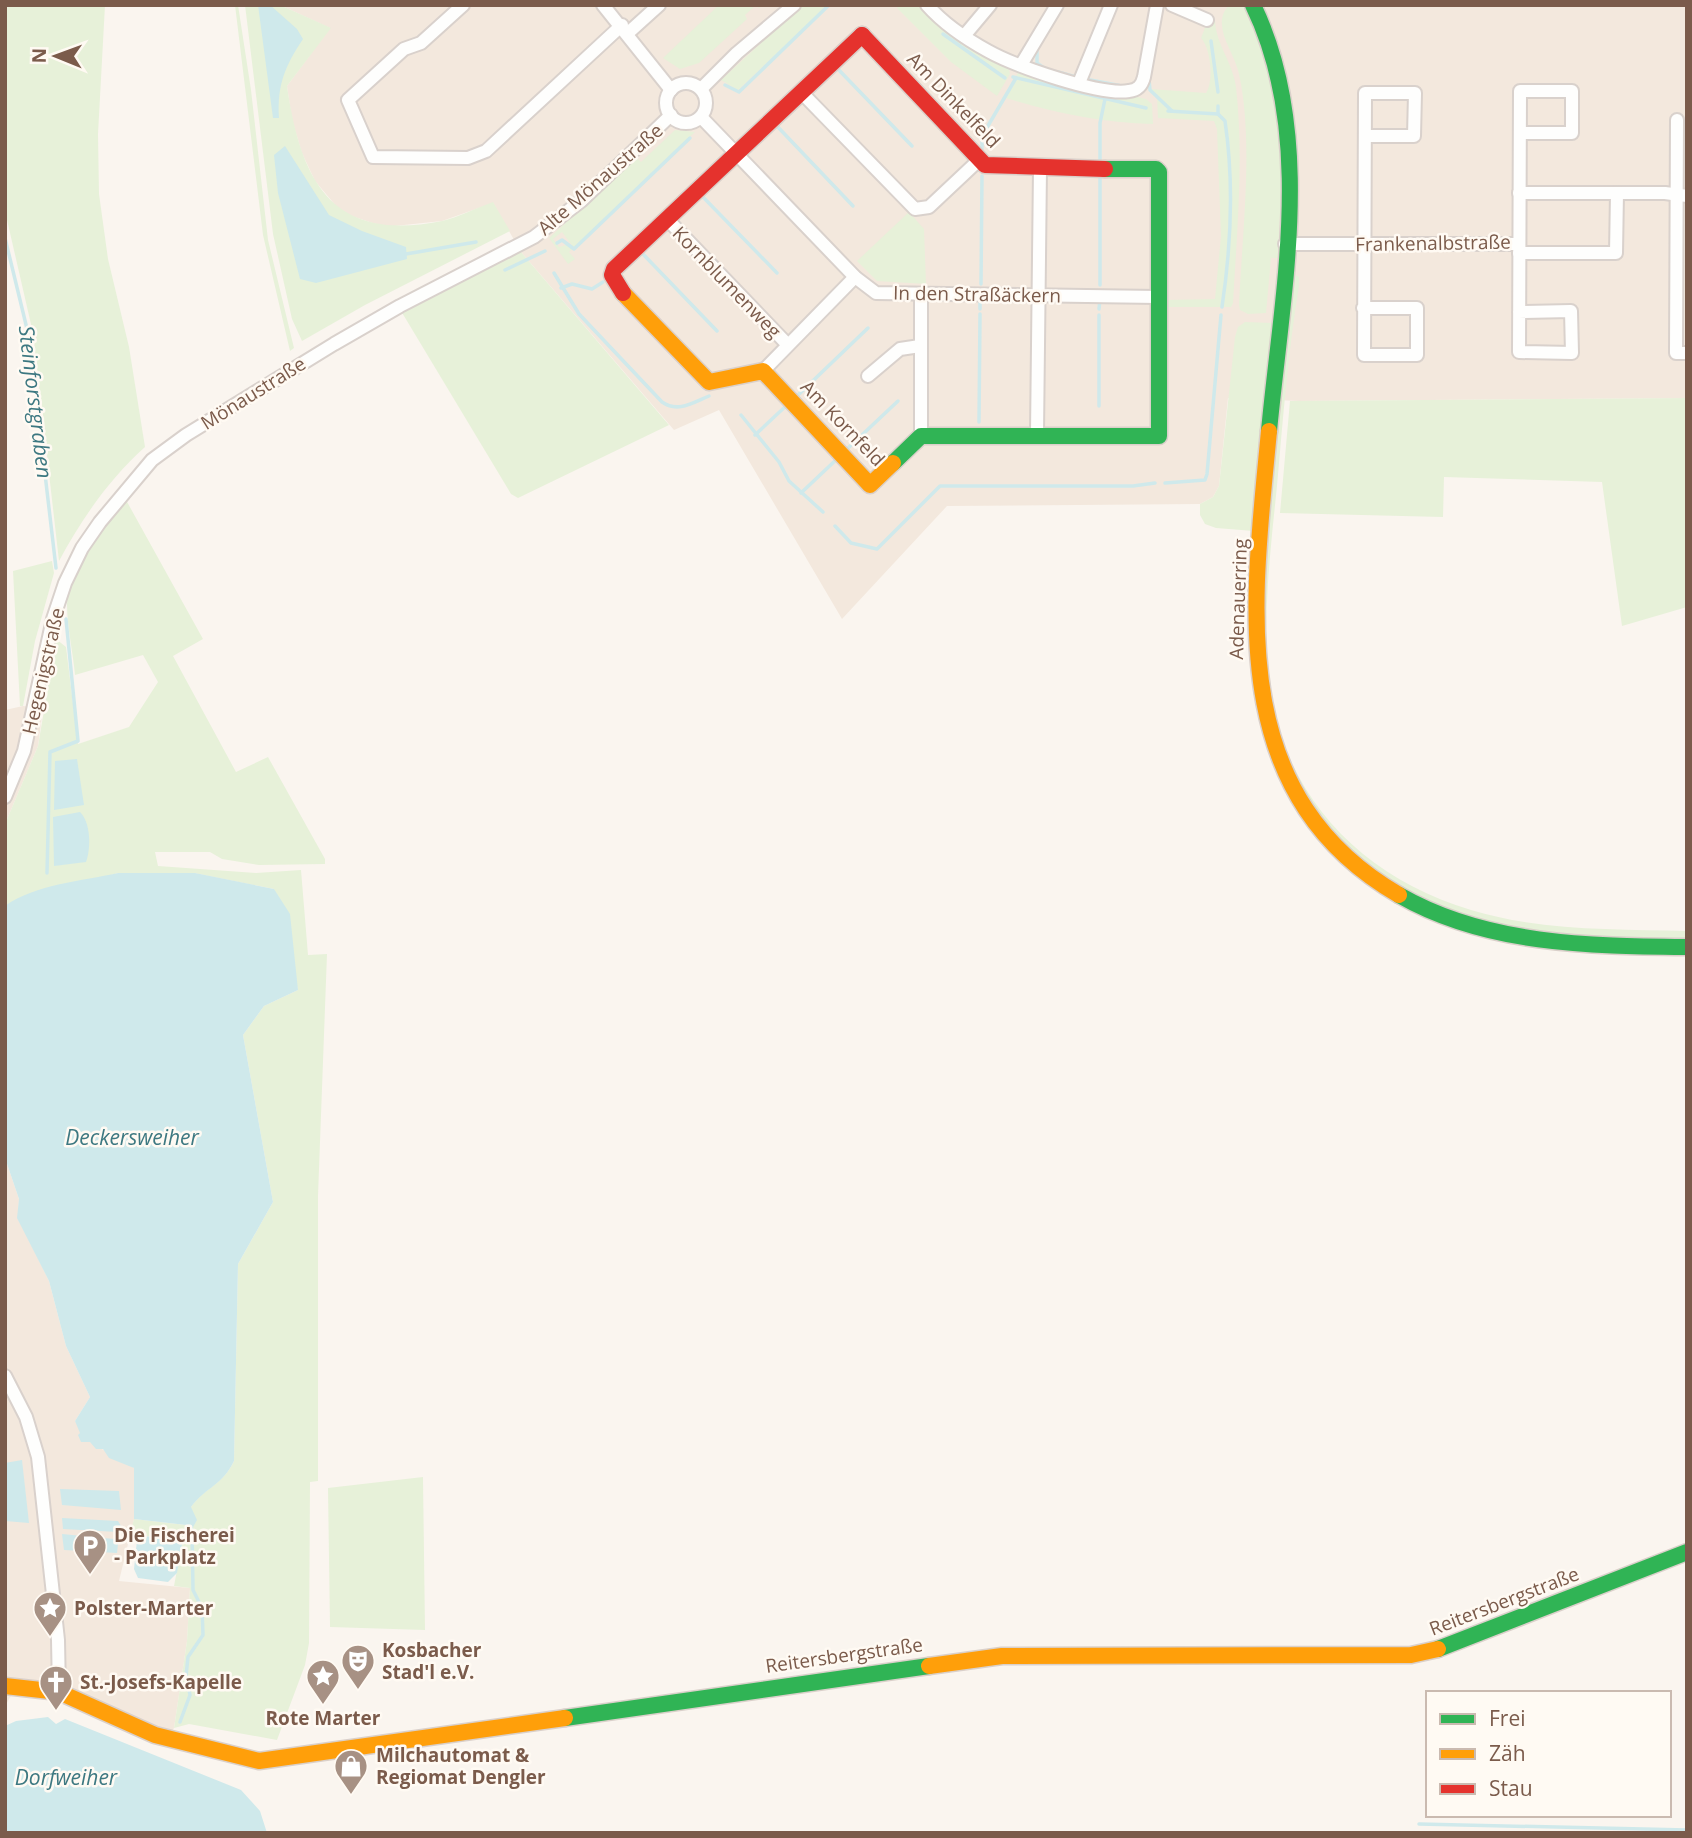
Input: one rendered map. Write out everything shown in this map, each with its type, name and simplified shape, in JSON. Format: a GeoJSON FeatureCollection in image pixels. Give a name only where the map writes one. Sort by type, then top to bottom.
{"type":"FeatureCollection","features":[{"type":"Feature","properties":{"kind":"street"},"geometry":{"type":"LineString","coordinates":[[463,5],[421,43],[404,49],[348,100],[373,157],[468,158],[486,151],[625,29],[659,5]]}},
{"type":"Feature","properties":{"kind":"street"},"geometry":{"type":"LineString","coordinates":[[603,5],[625,29],[671,90]]}},
{"type":"Feature","properties":{"kind":"street"},"geometry":{"type":"LineString","coordinates":[[701,89],[794,5]]}},
{"type":"Feature","properties":{"kind":"street"},"geometry":{"type":"LineString","coordinates":[[927,5],[964,36],[1021,65],[1079,83],[1119,91],[1138,87],[1144,77],[1157,5]]}},
{"type":"Feature","properties":{"kind":"street"},"geometry":{"type":"LineString","coordinates":[[964,36],[990,5]]}},
{"type":"Feature","properties":{"kind":"street"},"geometry":{"type":"LineString","coordinates":[[1021,65],[1057,5]]}},
{"type":"Feature","properties":{"kind":"street"},"geometry":{"type":"LineString","coordinates":[[1079,83],[1111,5]]}},
{"type":"Feature","properties":{"kind":"street"},"geometry":{"type":"LineString","coordinates":[[1172,5],[1206,20]]}},
{"type":"Feature","properties":{"kind":"street","name":"Adenauerring"},"geometry":{"type":"LineString","coordinates":[[1253,5],[1272,43],[1283,89],[1287,162],[1285,244],[1256,586],[1255,648],[1263,716],[1275,755],[1294,793],[1318,828],[1351,862],[1388,890],[1427,911],[1469,925],[1542,940],[1687,947]]}},
{"type":"Feature","properties":{"kind":"street","name":"Am Dinkelfeld"},"geometry":{"type":"LineString","coordinates":[[735,154],[862,35],[979,160],[992,166],[1040,169],[1156,169],[1159,172],[1158,296]]}},
{"type":"Feature","properties":{"kind":"street"},"geometry":{"type":"LineString","coordinates":[[685,83],[701,89],[706,101],[701,117],[687,122],[671,115],[666,105],[671,90],[685,83]]}},
{"type":"Feature","properties":{"kind":"street","name":"Frankenalbstraße"},"geometry":{"type":"LineString","coordinates":[[1519,248],[1520,91],[1572,91],[1572,133],[1520,133]]}},
{"type":"Feature","properties":{"kind":"street"},"geometry":{"type":"LineString","coordinates":[[802,93],[915,209],[929,207],[979,160]]}},
{"type":"Feature","properties":{"kind":"street"},"geometry":{"type":"LineString","coordinates":[[1363,308],[1417,308],[1416,355],[1364,355],[1363,308],[1365,93],[1415,93],[1414,136],[1365,136]]}},
{"type":"Feature","properties":{"kind":"street","name":"Alte Mönaustraße"},"geometry":{"type":"LineString","coordinates":[[491,259],[534,237],[581,201],[671,115]]}},
{"type":"Feature","properties":{"kind":"street","name":"In den Straßäckern"},"geometry":{"type":"LineString","coordinates":[[701,117],[855,277],[876,293],[1158,296]]}},
{"type":"Feature","properties":{"kind":"street"},"geometry":{"type":"LineString","coordinates":[[1677,120],[1681,196],[1681,311],[1676,353],[1687,353]]}},
{"type":"Feature","properties":{"kind":"street"},"geometry":{"type":"LineString","coordinates":[[735,154],[614,269],[612,275],[617,287],[709,382],[763,371]]}},
{"type":"Feature","properties":{"kind":"street"},"geometry":{"type":"LineString","coordinates":[[1037,434],[1040,169]]}},
{"type":"Feature","properties":{"kind":"street"},"geometry":{"type":"LineString","coordinates":[[1520,193],[1665,193],[1681,196]]}},
{"type":"Feature","properties":{"kind":"street","name":"Frankenalbstraße"},"geometry":{"type":"LineString","coordinates":[[1285,244],[1519,248],[1616,253],[1617,193]]}},
{"type":"Feature","properties":{"kind":"street","name":"Kornblumenweg"},"geometry":{"type":"LineString","coordinates":[[668,220],[787,344]]}},
{"type":"Feature","properties":{"kind":"street"},"geometry":{"type":"LineString","coordinates":[[1519,248],[1519,312],[1519,352],[1572,353],[1571,311],[1519,312]]}},
{"type":"Feature","properties":{"kind":"street","name":"Mönaustraße"},"geometry":{"type":"LineString","coordinates":[[65,583],[82,548],[100,522],[152,460],[186,435],[334,344],[491,259]]}},
{"type":"Feature","properties":{"kind":"street","name":"Kornblumenweg"},"geometry":{"type":"LineString","coordinates":[[763,371],[855,277]]}},
{"type":"Feature","properties":{"kind":"street"},"geometry":{"type":"LineString","coordinates":[[921,294],[921,436],[1159,436],[1158,296]]}},
{"type":"Feature","properties":{"kind":"street"},"geometry":{"type":"LineString","coordinates":[[868,376],[900,349],[920,345]]}},
{"type":"Feature","properties":{"kind":"street","name":"Am Kornfeld"},"geometry":{"type":"LineString","coordinates":[[763,371],[870,485],[921,436]]}},
{"type":"Feature","properties":{"kind":"street","name":"Hegenigstraße"},"geometry":{"type":"LineString","coordinates":[[5,797],[24,751],[53,619],[65,583]]}},
{"type":"Feature","properties":{"kind":"street"},"geometry":{"type":"LineString","coordinates":[[5,1376],[26,1417],[38,1457],[58,1640],[59,1692]]}},
{"type":"Feature","properties":{"kind":"street","name":"Reitersbergstraße"},"geometry":{"type":"LineString","coordinates":[[5,1686],[59,1692],[155,1735],[242,1758],[267,1760],[496,1725],[1002,1656],[1411,1655],[1449,1646],[1687,1552]]}},
{"type":"Feature","properties":{"kind":"shaded area"},"geometry":{"type":"Polygon","coordinates":[[[280,5],[1687,5],[1687,398],[1299,401],[1228,398],[1219,486],[1213,497],[1200,504],[947,506],[842,619],[719,410],[674,430],[521,252],[493,203],[442,221],[385,227],[342,213],[315,181],[302,153],[292,120],[287,86],[330,28],[280,5]]]}},
{"type":"Feature","properties":{"kind":"shaded area"},"geometry":{"type":"Polygon","coordinates":[[[23,706],[43,708],[38,746],[5,824],[5,710],[23,706]]]}},
{"type":"Feature","properties":{"kind":"shaded area"},"geometry":{"type":"Polygon","coordinates":[[[5,1158],[19,1199],[18,1218],[49,1281],[66,1346],[90,1397],[75,1421],[90,1442],[134,1468],[134,1519],[119,1581],[190,1588],[187,1641],[174,1728],[164,1745],[41,1695],[12,1694],[5,1706],[5,1158]]]}},
{"type":"Feature","properties":{"kind":"green space"},"geometry":{"type":"Polygon","coordinates":[[[105,5],[98,134],[99,194],[108,259],[129,347],[145,447],[119,473],[97,501],[59,561],[33,333],[5,211],[5,6],[105,5]]]}},
{"type":"Feature","properties":{"kind":"green space"},"geometry":{"type":"Polygon","coordinates":[[[235,5],[238,5],[251,90],[268,240],[294,348],[290,351],[263,235],[235,5]]]}},
{"type":"Feature","properties":{"kind":"green space"},"geometry":{"type":"Polygon","coordinates":[[[245,5],[280,5],[331,28],[287,86],[302,151],[313,177],[329,198],[349,214],[374,223],[405,225],[442,221],[493,202],[510,231],[365,305],[302,341],[292,319],[273,234],[245,5]]]}},
{"type":"Feature","properties":{"kind":"green space"},"geometry":{"type":"Polygon","coordinates":[[[719,5],[756,5],[745,15],[747,19],[699,63],[680,69],[663,58],[719,5]]]}},
{"type":"Feature","properties":{"kind":"green space"},"geometry":{"type":"Polygon","coordinates":[[[802,5],[828,5],[738,90],[721,80],[802,5]]]}},
{"type":"Feature","properties":{"kind":"green space"},"geometry":{"type":"Polygon","coordinates":[[[899,5],[921,5],[943,25],[1008,65],[1010,74],[997,96],[951,62],[897,8],[899,5]]]}},
{"type":"Feature","properties":{"kind":"green space"},"geometry":{"type":"Polygon","coordinates":[[[1229,5],[1242,5],[1258,32],[1270,62],[1277,94],[1281,160],[1278,258],[1271,258],[1266,313],[1248,314],[1240,310],[1239,305],[1246,189],[1246,129],[1239,74],[1222,30],[1224,13],[1229,5]]]}},
{"type":"Feature","properties":{"kind":"green space"},"geometry":{"type":"Polygon","coordinates":[[[1208,20],[1215,21],[1218,38],[1232,70],[1236,87],[1240,168],[1233,303],[1231,307],[1164,307],[1164,300],[1215,299],[1221,236],[1217,129],[1214,121],[1158,118],[1157,96],[1150,89],[1206,93],[1210,81],[1210,65],[1201,38],[1208,20]]]}},
{"type":"Feature","properties":{"kind":"green space"},"geometry":{"type":"Polygon","coordinates":[[[1019,71],[1146,99],[1152,104],[1153,124],[1078,116],[1006,98],[981,136],[1019,71]]]}},
{"type":"Feature","properties":{"kind":"green space"},"geometry":{"type":"Polygon","coordinates":[[[675,130],[695,132],[574,248],[562,232],[553,239],[559,247],[566,245],[572,249],[569,252],[575,259],[568,264],[549,238],[637,158],[641,162],[675,130]]]}},
{"type":"Feature","properties":{"kind":"green space"},"geometry":{"type":"Polygon","coordinates":[[[909,212],[924,229],[926,284],[877,281],[857,261],[909,212]]]}},
{"type":"Feature","properties":{"kind":"green space"},"geometry":{"type":"Polygon","coordinates":[[[521,252],[669,425],[518,498],[511,494],[401,311],[456,281],[521,252]]]}},
{"type":"Feature","properties":{"kind":"green space"},"geometry":{"type":"Polygon","coordinates":[[[1295,275],[1299,277],[1299,286],[1270,552],[1266,639],[1273,706],[1285,748],[1304,785],[1328,819],[1357,849],[1391,874],[1429,894],[1471,910],[1524,922],[1578,928],[1687,931],[1687,939],[1596,937],[1534,932],[1445,911],[1402,890],[1362,862],[1327,827],[1299,787],[1268,702],[1261,646],[1264,569],[1284,357],[1295,275]]]}},
{"type":"Feature","properties":{"kind":"green space"},"geometry":{"type":"Polygon","coordinates":[[[1245,322],[1273,323],[1254,531],[1216,528],[1205,524],[1200,515],[1200,504],[1213,497],[1219,486],[1235,337],[1238,327],[1245,322]]]}},
{"type":"Feature","properties":{"kind":"green space"},"geometry":{"type":"Polygon","coordinates":[[[1687,398],[1687,607],[1622,626],[1602,482],[1444,477],[1443,517],[1280,513],[1290,401],[1687,398]]]}},
{"type":"Feature","properties":{"kind":"green space"},"geometry":{"type":"Polygon","coordinates":[[[126,500],[203,639],[173,656],[236,772],[268,757],[325,859],[325,864],[259,865],[222,859],[210,852],[155,852],[158,866],[256,873],[301,870],[308,955],[327,954],[318,1196],[318,1481],[310,1482],[309,1643],[305,1665],[277,1740],[189,1724],[174,1728],[187,1641],[190,1588],[174,1586],[183,1539],[142,1536],[128,1541],[134,1519],[186,1525],[192,1529],[191,1507],[224,1476],[234,1461],[238,1264],[273,1202],[243,1035],[264,1006],[298,990],[274,889],[194,873],[118,873],[5,906],[5,824],[38,746],[56,639],[66,647],[78,744],[129,727],[158,682],[143,655],[75,675],[67,613],[69,591],[81,563],[126,500]]]}},
{"type":"Feature","properties":{"kind":"green space"},"geometry":{"type":"Polygon","coordinates":[[[52,561],[54,573],[35,641],[23,706],[20,706],[13,571],[52,561]]]}},
{"type":"Feature","properties":{"kind":"green space"},"geometry":{"type":"Polygon","coordinates":[[[423,1477],[425,1630],[330,1627],[328,1488],[423,1477]]]}},
{"type":"Feature","properties":{"kind":"water"},"geometry":{"type":"Polygon","coordinates":[[[258,5],[270,5],[297,29],[303,39],[283,76],[279,118],[273,118],[258,5]]]}},
{"type":"Feature","properties":{"kind":"water"},"geometry":{"type":"Polygon","coordinates":[[[285,146],[329,215],[362,231],[406,247],[407,259],[316,283],[300,279],[278,193],[274,155],[285,146]]]}},
{"type":"Feature","properties":{"kind":"water"},"geometry":{"type":"Polygon","coordinates":[[[77,759],[84,805],[54,810],[55,761],[77,759]]]}},
{"type":"Feature","properties":{"kind":"water"},"geometry":{"type":"Polygon","coordinates":[[[80,812],[86,822],[89,836],[86,862],[54,866],[53,817],[80,812]]]}},
{"type":"Feature","properties":{"kind":"water","name":"Deckersweiher"},"geometry":{"type":"Polygon","coordinates":[[[118,873],[195,873],[274,889],[290,914],[298,990],[264,1006],[243,1035],[273,1202],[238,1264],[234,1461],[224,1476],[191,1507],[197,1520],[192,1529],[186,1525],[134,1519],[134,1468],[109,1458],[103,1449],[96,1449],[90,1442],[81,1442],[75,1421],[90,1397],[66,1346],[49,1281],[17,1218],[19,1199],[5,1158],[5,906],[45,888],[118,873]]]}},
{"type":"Feature","properties":{"kind":"water"},"geometry":{"type":"Polygon","coordinates":[[[22,1460],[29,1523],[5,1521],[5,1463],[22,1460]]]}},
{"type":"Feature","properties":{"kind":"water"},"geometry":{"type":"Polygon","coordinates":[[[60,1489],[119,1491],[121,1510],[62,1505],[60,1489]]]}},
{"type":"Feature","properties":{"kind":"water"},"geometry":{"type":"Polygon","coordinates":[[[62,1518],[118,1521],[121,1526],[118,1532],[63,1529],[62,1518]]]}},
{"type":"Feature","properties":{"kind":"water"},"geometry":{"type":"Polygon","coordinates":[[[62,1534],[114,1539],[118,1544],[117,1553],[64,1550],[62,1534]]]}},
{"type":"Feature","properties":{"kind":"water"},"geometry":{"type":"Polygon","coordinates":[[[141,1536],[183,1539],[177,1573],[168,1582],[138,1578],[134,1569],[137,1540],[141,1536]]]}},
{"type":"Feature","properties":{"kind":"water","name":"Dorfweiher"},"geometry":{"type":"Polygon","coordinates":[[[48,1717],[56,1724],[65,1719],[241,1790],[260,1811],[267,1833],[5,1833],[5,1726],[16,1721],[48,1717]]]}},
{"type":"Feature","properties":{"kind":"waterway"},"geometry":{"type":"LineString","coordinates":[[725,85],[739,92],[829,5]]}},
{"type":"Feature","properties":{"kind":"waterway"},"geometry":{"type":"LineString","coordinates":[[943,34],[1005,78]]}},
{"type":"Feature","properties":{"kind":"waterway"},"geometry":{"type":"LineString","coordinates":[[1211,41],[1218,92]]}},
{"type":"Feature","properties":{"kind":"waterway"},"geometry":{"type":"LineString","coordinates":[[1037,49],[1037,63],[1044,68]]}},
{"type":"Feature","properties":{"kind":"waterway"},"geometry":{"type":"LineString","coordinates":[[836,67],[912,146]]}},
{"type":"Feature","properties":{"kind":"waterway"},"geometry":{"type":"LineString","coordinates":[[1058,72],[1076,77]]}},
{"type":"Feature","properties":{"kind":"waterway"},"geometry":{"type":"LineString","coordinates":[[1013,77],[1146,108]]}},
{"type":"Feature","properties":{"kind":"waterway"},"geometry":{"type":"LineString","coordinates":[[982,151],[982,136],[1016,78]]}},
{"type":"Feature","properties":{"kind":"waterway"},"geometry":{"type":"LineString","coordinates":[[1085,79],[1122,86]]}},
{"type":"Feature","properties":{"kind":"waterway"},"geometry":{"type":"LineString","coordinates":[[1149,80],[1150,90],[1172,111]]}},
{"type":"Feature","properties":{"kind":"waterway"},"geometry":{"type":"LineString","coordinates":[[1100,162],[1100,123],[1105,99]]}},
{"type":"Feature","properties":{"kind":"waterway"},"geometry":{"type":"LineString","coordinates":[[1218,106],[1218,114]]}},
{"type":"Feature","properties":{"kind":"waterway"},"geometry":{"type":"LineString","coordinates":[[1168,111],[1218,114],[1225,121],[1230,167],[1230,214],[1222,307]]}},
{"type":"Feature","properties":{"kind":"waterway"},"geometry":{"type":"LineString","coordinates":[[775,124],[853,206]]}},
{"type":"Feature","properties":{"kind":"waterway"},"geometry":{"type":"LineString","coordinates":[[557,243],[562,240],[574,249],[690,138]]}},
{"type":"Feature","properties":{"kind":"waterway"},"geometry":{"type":"LineString","coordinates":[[981,284],[982,176]]}},
{"type":"Feature","properties":{"kind":"waterway"},"geometry":{"type":"LineString","coordinates":[[1100,178],[1100,285]]}},
{"type":"Feature","properties":{"kind":"waterway"},"geometry":{"type":"LineString","coordinates":[[701,195],[777,273]]}},
{"type":"Feature","properties":{"kind":"waterway","name":"Steinforstgraben"},"geometry":{"type":"LineString","coordinates":[[5,238],[29,337],[56,568]]}},
{"type":"Feature","properties":{"kind":"waterway"},"geometry":{"type":"LineString","coordinates":[[406,254],[476,242]]}},
{"type":"Feature","properties":{"kind":"waterway"},"geometry":{"type":"LineString","coordinates":[[505,270],[545,251]]}},
{"type":"Feature","properties":{"kind":"waterway"},"geometry":{"type":"LineString","coordinates":[[641,252],[717,331]]}},
{"type":"Feature","properties":{"kind":"waterway"},"geometry":{"type":"LineString","coordinates":[[554,273],[579,314],[662,402],[679,407],[709,396]]}},
{"type":"Feature","properties":{"kind":"waterway"},"geometry":{"type":"LineString","coordinates":[[561,288],[572,284],[592,289],[603,282]]}},
{"type":"Feature","properties":{"kind":"waterway"},"geometry":{"type":"LineString","coordinates":[[980,298],[980,309]]}},
{"type":"Feature","properties":{"kind":"waterway"},"geometry":{"type":"LineString","coordinates":[[1099,309],[1100,299]]}},
{"type":"Feature","properties":{"kind":"waterway"},"geometry":{"type":"LineString","coordinates":[[979,422],[980,314]]}},
{"type":"Feature","properties":{"kind":"waterway"},"geometry":{"type":"LineString","coordinates":[[1099,315],[1099,406]]}},
{"type":"Feature","properties":{"kind":"waterway"},"geometry":{"type":"LineString","coordinates":[[1165,483],[1205,480],[1221,315]]}},
{"type":"Feature","properties":{"kind":"waterway"},"geometry":{"type":"LineString","coordinates":[[796,397],[868,328]]}},
{"type":"Feature","properties":{"kind":"waterway"},"geometry":{"type":"LineString","coordinates":[[846,450],[898,401]]}},
{"type":"Feature","properties":{"kind":"waterway"},"geometry":{"type":"LineString","coordinates":[[755,435],[787,405]]}},
{"type":"Feature","properties":{"kind":"waterway"},"geometry":{"type":"LineString","coordinates":[[741,415],[779,462],[789,481],[823,512]]}},
{"type":"Feature","properties":{"kind":"waterway"},"geometry":{"type":"LineString","coordinates":[[801,493],[838,458]]}},
{"type":"Feature","properties":{"kind":"waterway"},"geometry":{"type":"LineString","coordinates":[[835,526],[851,543],[877,549],[940,486],[1133,486],[1155,483]]}},
{"type":"Feature","properties":{"kind":"waterway","name":"Steinforstgraben"},"geometry":{"type":"LineString","coordinates":[[47,873],[50,752],[78,741],[66,619]]}},
{"type":"Feature","properties":{"kind":"waterway","name":"Steinforstgraben"},"geometry":{"type":"LineString","coordinates":[[180,1722],[190,1695],[186,1676],[188,1657],[203,1635],[202,1608],[193,1590],[192,1529]]}},
{"type":"Feature","properties":{"kind":"waterway"},"geometry":{"type":"LineString","coordinates":[[1419,1824],[1687,1830]]}},
{"type":"Feature","properties":{"kind":"traffic: fast"},"geometry":{"type":"LineString","coordinates":[[1253,5],[1272,55],[1284,107],[1289,160],[1290,215],[1269,431]]}},
{"type":"Feature","properties":{"kind":"traffic: fast"},"geometry":{"type":"LineString","coordinates":[[893,463],[921,436],[1159,436],[1159,172],[1156,169],[1105,169]]}},
{"type":"Feature","properties":{"kind":"traffic: fast"},"geometry":{"type":"LineString","coordinates":[[1399,895],[1432,912],[1503,933],[1576,943],[1687,947]]}},
{"type":"Feature","properties":{"kind":"traffic: fast"},"geometry":{"type":"LineString","coordinates":[[1438,1649],[1687,1552]]}},
{"type":"Feature","properties":{"kind":"traffic: fast"},"geometry":{"type":"LineString","coordinates":[[565,1718],[929,1666]]}},
{"type":"Feature","properties":{"kind":"traffic: slow"},"geometry":{"type":"LineString","coordinates":[[623,293],[709,382],[763,371],[870,485],[893,463]]}},
{"type":"Feature","properties":{"kind":"traffic: slow"},"geometry":{"type":"LineString","coordinates":[[1269,431],[1258,561],[1257,626],[1262,689],[1276,748],[1302,804],[1342,853],[1399,895]]}},
{"type":"Feature","properties":{"kind":"traffic: slow"},"geometry":{"type":"LineString","coordinates":[[929,1666],[1002,1656],[1411,1655],[1438,1649]]}},
{"type":"Feature","properties":{"kind":"traffic: slow"},"geometry":{"type":"LineString","coordinates":[[5,1686],[59,1692],[155,1735],[259,1761],[565,1718]]}},
{"type":"Feature","properties":{"kind":"traffic: jam"},"geometry":{"type":"LineString","coordinates":[[862,35],[985,165],[1105,169]]}},
{"type":"Feature","properties":{"kind":"traffic: jam"},"geometry":{"type":"LineString","coordinates":[[623,293],[612,275],[614,269],[862,35]]}},
{"type":"Feature","properties":{"kind":"place","name":"Die Fischerei - Parkplatz"},"geometry":{"type":"Point","coordinates":[90,1576]}},
{"type":"Feature","properties":{"kind":"place","name":"Polster-Marter"},"geometry":{"type":"Point","coordinates":[50,1638]}},
{"type":"Feature","properties":{"kind":"place","name":"Kosbacher Stad'l e.V."},"geometry":{"type":"Point","coordinates":[358,1691]}},
{"type":"Feature","properties":{"kind":"place","name":"Rote Marter"},"geometry":{"type":"Point","coordinates":[323,1706]}},
{"type":"Feature","properties":{"kind":"place","name":"St.-Josefs-Kapelle"},"geometry":{"type":"Point","coordinates":[56,1712]}},
{"type":"Feature","properties":{"kind":"place","name":"Milchautomat & Regiomat Dengler"},"geometry":{"type":"Point","coordinates":[351,1796]}}]}
